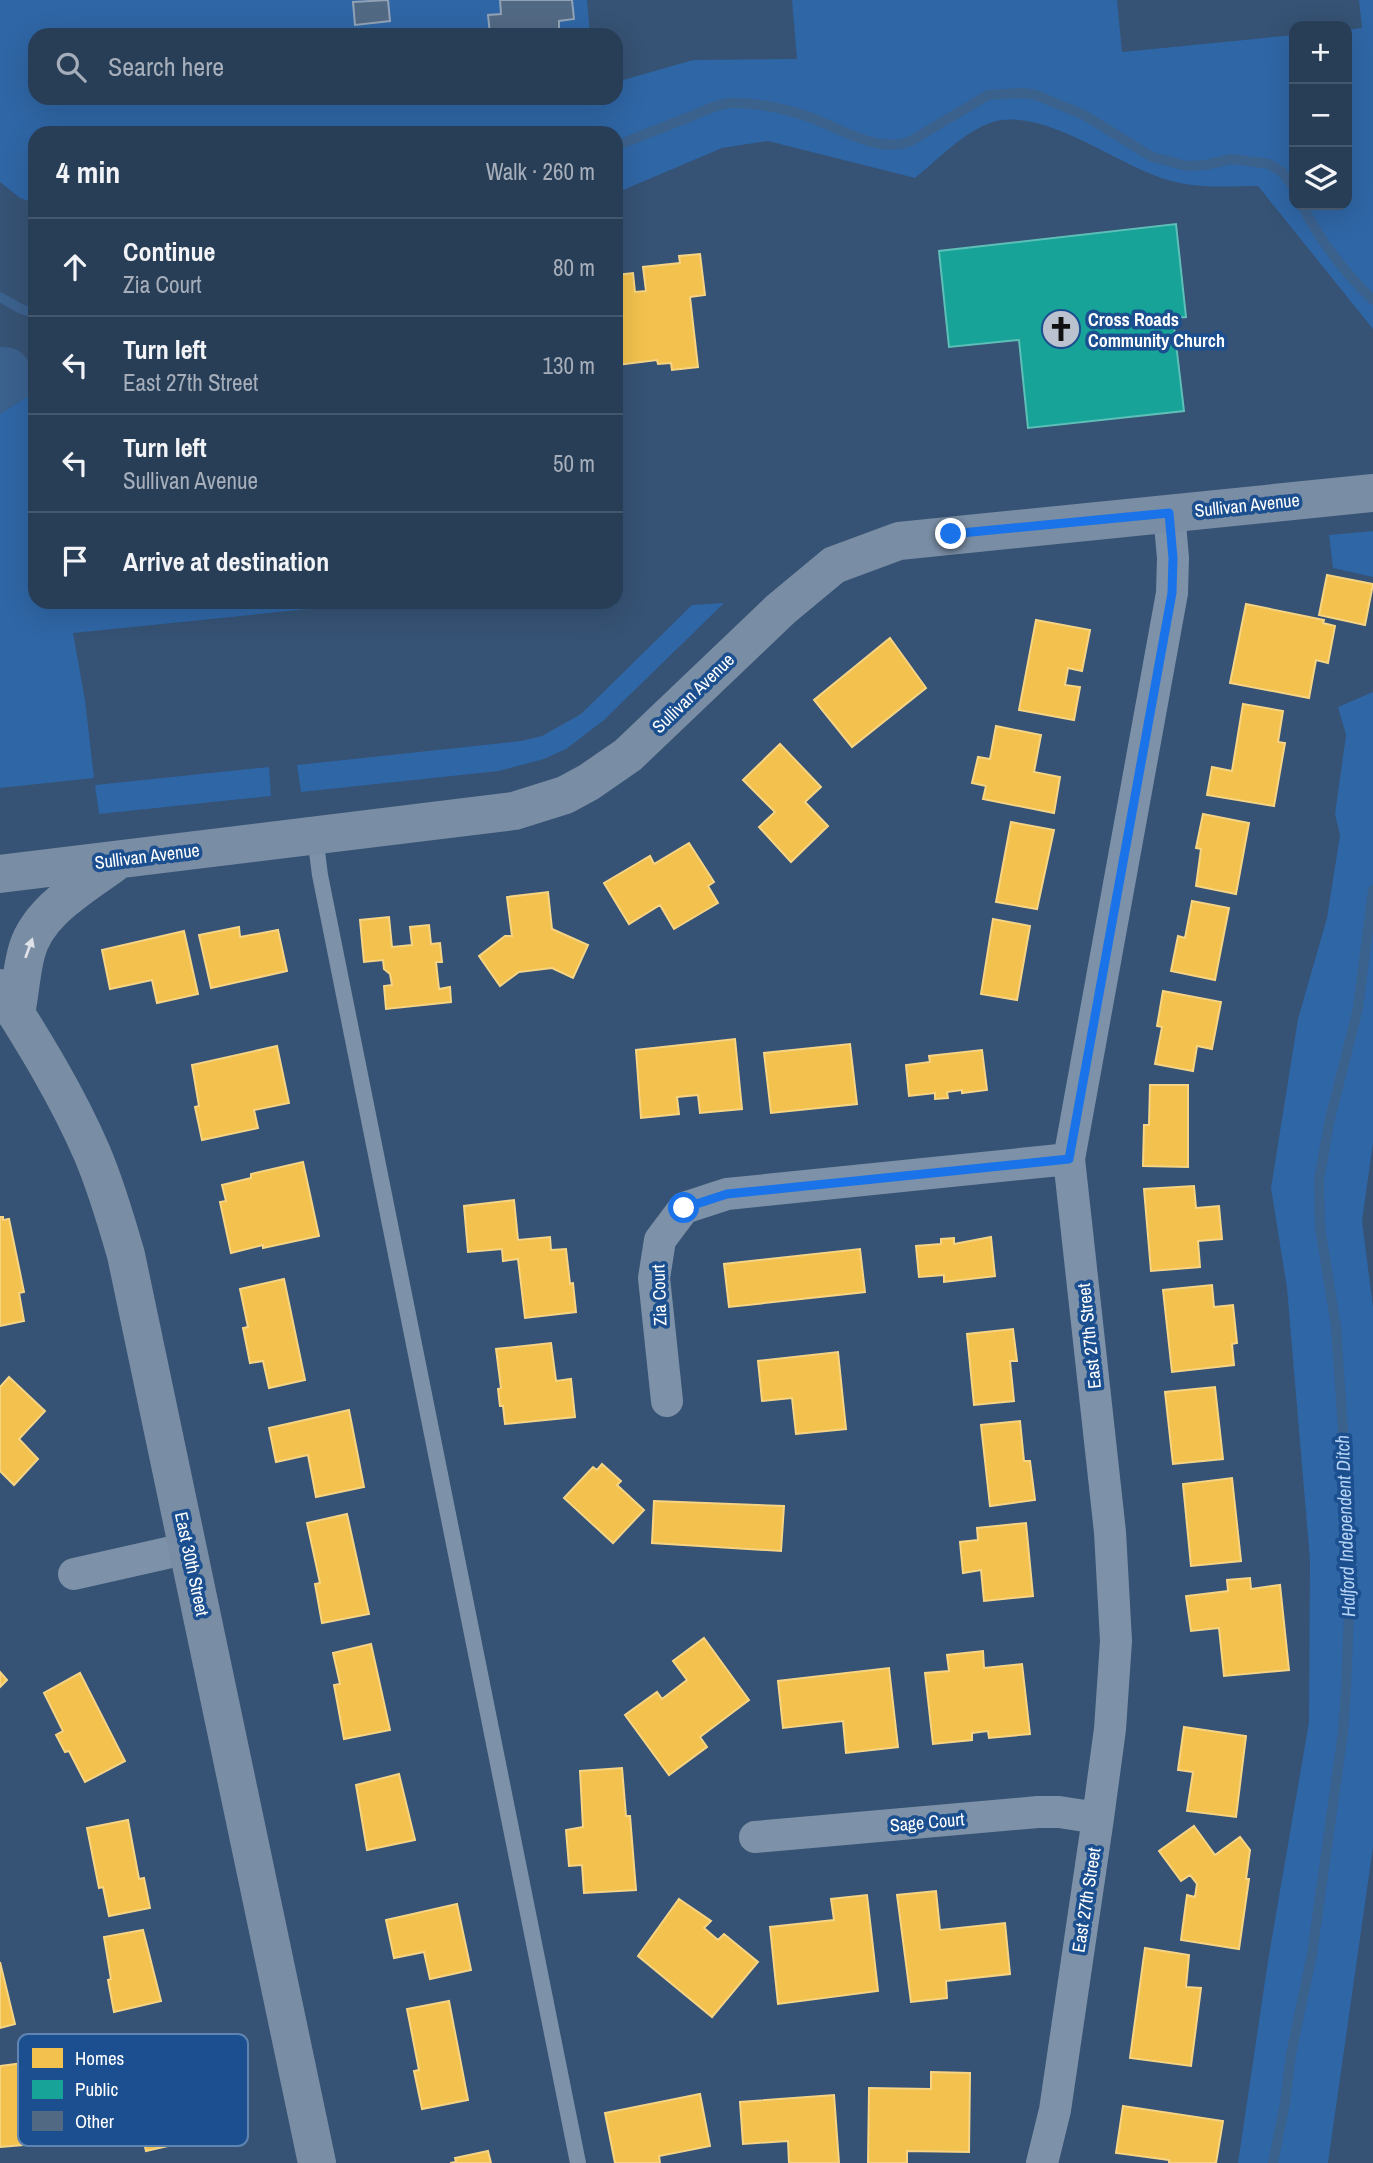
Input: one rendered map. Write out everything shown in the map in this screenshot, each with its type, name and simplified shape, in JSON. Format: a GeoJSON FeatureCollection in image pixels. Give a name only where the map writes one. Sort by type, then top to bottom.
{"type":"FeatureCollection","features":[{"type":"Feature","properties":{"kind":"main road","name":"Sullivan Avenue"},"geometry":{"type":"LineString","coordinates":[[0,874],[514,811],[565,795],[628,755],[781,609],[834,565],[874,548],[923,537],[1373,493]]}},
{"type":"Feature","properties":{"kind":"main road"},"geometry":{"type":"LineString","coordinates":[[8,1001],[37,929],[53,909],[119,859]]}},
{"type":"Feature","properties":{"kind":"main road","name":"East 30th Street"},"geometry":{"type":"LineString","coordinates":[[8,1001],[39,1049],[93,1154],[111,1204],[136,1292],[317,2163]]}},
{"type":"Feature","properties":{"kind":"street","name":"East 27th Street"},"geometry":{"type":"LineString","coordinates":[[1042,2163],[1055,2110],[1098,1818],[1114,1679],[1115,1593],[1069,1159],[1172,593],[1173,558],[1169,513]]}},
{"type":"Feature","properties":{"kind":"street","name":"Zia Court"},"geometry":{"type":"LineString","coordinates":[[667,1401],[654,1278],[660,1240],[684,1208],[727,1194],[1069,1159]]}},
{"type":"Feature","properties":{"kind":"street"},"geometry":{"type":"LineString","coordinates":[[74,1574],[189,1548]]}},
{"type":"Feature","properties":{"kind":"street","name":"Sage Court"},"geometry":{"type":"LineString","coordinates":[[755,1837],[1038,1812],[1098,1818]]}},
{"type":"Feature","properties":{"kind":"lane"},"geometry":{"type":"LineString","coordinates":[[315,835],[323,889],[578,2163]]}},
{"type":"Feature","properties":{"kind":"shaded area"},"geometry":{"type":"Polygon","coordinates":[[[0,0],[587,0],[589,28],[28,28],[28,105],[623,105],[623,80],[693,60],[797,59],[792,0],[1117,0],[1122,52],[1289,35],[1289,210],[1352,210],[1352,29],[1362,28],[1359,0],[1373,0],[1373,329],[1258,186],[1201,186],[1179,183],[1148,173],[1058,130],[1013,120],[993,122],[972,132],[915,178],[768,141],[722,148],[623,190],[623,126],[28,126],[28,201],[20,198],[0,182],[0,0]]]}},
{"type":"Feature","properties":{"kind":"shaded area"},"geometry":{"type":"Polygon","coordinates":[[[0,347],[18,350],[28,361],[28,396],[0,414],[0,347]]]}},
{"type":"Feature","properties":{"kind":"shaded area"},"geometry":{"type":"Polygon","coordinates":[[[28,396],[28,609],[309,609],[73,633],[85,700],[94,778],[0,788],[0,414],[28,396]]]}},
{"type":"Feature","properties":{"kind":"shaded area"},"geometry":{"type":"Polygon","coordinates":[[[1373,531],[1373,577],[1333,568],[1329,535],[1373,531]]]}},
{"type":"Feature","properties":{"kind":"shaded area"},"geometry":{"type":"Polygon","coordinates":[[[724,603],[604,720],[566,749],[544,759],[499,771],[301,792],[297,765],[521,741],[542,736],[581,714],[692,605],[724,603]]]}},
{"type":"Feature","properties":{"kind":"shaded area"},"geometry":{"type":"Polygon","coordinates":[[[1373,692],[1373,1143],[1362,1221],[1373,1307],[1373,1847],[1328,2163],[1238,2163],[1268,1961],[1309,1722],[1310,1560],[1287,1288],[1271,1188],[1298,1019],[1327,918],[1340,835],[1335,814],[1346,735],[1338,707],[1373,692]]]}},
{"type":"Feature","properties":{"kind":"shaded area"},"geometry":{"type":"Polygon","coordinates":[[[269,767],[271,796],[99,814],[95,785],[269,767]]]}},
{"type":"Feature","properties":{"kind":"building: Homes"},"geometry":{"type":"Polygon","coordinates":[[[700,254],[705,295],[690,297],[698,367],[672,370],[671,363],[658,364],[657,360],[623,364],[623,274],[633,273],[635,292],[646,291],[643,267],[680,263],[679,256],[700,254]]]}},
{"type":"Feature","properties":{"kind":"building: Homes"},"geometry":{"type":"Polygon","coordinates":[[[1327,575],[1373,584],[1365,625],[1319,615],[1327,575]]]}},
{"type":"Feature","properties":{"kind":"building: Homes"},"geometry":{"type":"Polygon","coordinates":[[[1246,604],[1324,620],[1323,623],[1335,626],[1328,663],[1316,660],[1309,698],[1230,683],[1246,604]]]}},
{"type":"Feature","properties":{"kind":"building: Homes"},"geometry":{"type":"Polygon","coordinates":[[[1036,620],[1090,630],[1082,671],[1068,668],[1065,685],[1080,687],[1074,720],[1019,710],[1036,620]]]}},
{"type":"Feature","properties":{"kind":"building: Homes"},"geometry":{"type":"Polygon","coordinates":[[[890,638],[926,688],[852,747],[814,700],[890,638]]]}},
{"type":"Feature","properties":{"kind":"building: Homes"},"geometry":{"type":"Polygon","coordinates":[[[1243,704],[1283,711],[1278,742],[1285,743],[1274,806],[1207,795],[1212,767],[1232,771],[1243,704]]]}},
{"type":"Feature","properties":{"kind":"building: Homes"},"geometry":{"type":"Polygon","coordinates":[[[996,726],[1041,735],[1034,772],[1060,777],[1054,813],[983,799],[986,786],[972,783],[978,757],[990,759],[996,726]]]}},
{"type":"Feature","properties":{"kind":"building: Homes"},"geometry":{"type":"Polygon","coordinates":[[[780,744],[821,787],[805,802],[828,826],[791,862],[759,827],[775,812],[743,780],[780,744]]]}},
{"type":"Feature","properties":{"kind":"building: Homes"},"geometry":{"type":"Polygon","coordinates":[[[1203,814],[1249,823],[1236,894],[1196,886],[1201,849],[1196,848],[1203,814]]]}},
{"type":"Feature","properties":{"kind":"building: Homes"},"geometry":{"type":"Polygon","coordinates":[[[1011,822],[1054,830],[1037,909],[996,902],[1011,822]]]}},
{"type":"Feature","properties":{"kind":"building: Homes"},"geometry":{"type":"Polygon","coordinates":[[[689,843],[714,882],[708,886],[718,903],[674,929],[660,905],[629,924],[604,883],[650,856],[654,864],[689,843]]]}},
{"type":"Feature","properties":{"kind":"building: Homes"},"geometry":{"type":"Polygon","coordinates":[[[548,892],[552,929],[588,945],[573,978],[552,968],[519,972],[500,986],[479,956],[505,936],[512,936],[507,897],[548,892]]]}},
{"type":"Feature","properties":{"kind":"building: Homes"},"geometry":{"type":"Polygon","coordinates":[[[1192,901],[1229,908],[1215,980],[1171,971],[1178,936],[1185,938],[1192,901]]]}},
{"type":"Feature","properties":{"kind":"building: Homes"},"geometry":{"type":"Polygon","coordinates":[[[389,917],[392,947],[412,945],[410,927],[429,925],[431,944],[440,943],[442,962],[436,962],[439,989],[450,987],[451,1002],[386,1009],[384,986],[392,985],[390,974],[384,969],[383,960],[364,962],[360,920],[389,917]]]}},
{"type":"Feature","properties":{"kind":"building: Homes"},"geometry":{"type":"Polygon","coordinates":[[[993,919],[1030,926],[1017,1000],[981,994],[993,919]]]}},
{"type":"Feature","properties":{"kind":"building: Homes"},"geometry":{"type":"Polygon","coordinates":[[[239,927],[240,937],[278,930],[287,971],[211,988],[199,935],[239,927]]]}},
{"type":"Feature","properties":{"kind":"building: Homes"},"geometry":{"type":"Polygon","coordinates":[[[184,931],[198,994],[157,1003],[152,980],[110,989],[102,950],[184,931]]]}},
{"type":"Feature","properties":{"kind":"building: Homes"},"geometry":{"type":"Polygon","coordinates":[[[1163,991],[1221,1002],[1212,1049],[1197,1046],[1193,1071],[1155,1064],[1162,1027],[1157,1026],[1163,991]]]}},
{"type":"Feature","properties":{"kind":"building: Homes"},"geometry":{"type":"Polygon","coordinates":[[[735,1039],[742,1109],[700,1113],[698,1095],[677,1097],[679,1114],[641,1118],[636,1050],[735,1039]]]}},
{"type":"Feature","properties":{"kind":"building: Homes"},"geometry":{"type":"Polygon","coordinates":[[[850,1044],[857,1104],[771,1113],[764,1053],[850,1044]]]}},
{"type":"Feature","properties":{"kind":"building: Homes"},"geometry":{"type":"Polygon","coordinates":[[[277,1046],[289,1103],[254,1110],[258,1128],[202,1140],[195,1107],[199,1106],[192,1065],[277,1046]]]}},
{"type":"Feature","properties":{"kind":"building: Homes"},"geometry":{"type":"Polygon","coordinates":[[[982,1050],[987,1090],[947,1092],[948,1098],[935,1099],[935,1093],[909,1096],[906,1065],[930,1062],[929,1056],[982,1050]]]}},
{"type":"Feature","properties":{"kind":"building: Homes"},"geometry":{"type":"Polygon","coordinates":[[[1150,1085],[1188,1085],[1188,1167],[1143,1166],[1144,1125],[1149,1125],[1150,1085]]]}},
{"type":"Feature","properties":{"kind":"building: Homes"},"geometry":{"type":"Polygon","coordinates":[[[303,1162],[319,1236],[231,1253],[220,1202],[226,1201],[222,1185],[251,1178],[251,1174],[303,1162]]]}},
{"type":"Feature","properties":{"kind":"building: Homes"},"geometry":{"type":"Polygon","coordinates":[[[1194,1186],[1196,1208],[1219,1206],[1222,1239],[1198,1241],[1200,1267],[1151,1271],[1144,1189],[1194,1186]]]}},
{"type":"Feature","properties":{"kind":"building: Homes"},"geometry":{"type":"Polygon","coordinates":[[[514,1200],[518,1240],[550,1237],[551,1250],[566,1249],[576,1312],[525,1318],[518,1259],[503,1261],[502,1249],[468,1252],[464,1206],[514,1200]]]}},
{"type":"Feature","properties":{"kind":"building: Homes"},"geometry":{"type":"Polygon","coordinates":[[[0,1217],[3,1217],[3,1220],[9,1219],[24,1292],[19,1293],[24,1321],[0,1326],[0,1217]]]}},
{"type":"Feature","properties":{"kind":"building: Homes"},"geometry":{"type":"Polygon","coordinates":[[[991,1237],[995,1276],[944,1282],[944,1275],[919,1277],[916,1246],[941,1244],[941,1239],[954,1238],[954,1244],[991,1237]]]}},
{"type":"Feature","properties":{"kind":"building: Homes"},"geometry":{"type":"Polygon","coordinates":[[[860,1249],[865,1292],[729,1307],[724,1264],[860,1249]]]}},
{"type":"Feature","properties":{"kind":"building: Homes"},"geometry":{"type":"Polygon","coordinates":[[[284,1279],[305,1380],[269,1388],[263,1361],[250,1363],[243,1328],[248,1327],[240,1289],[284,1279]]]}},
{"type":"Feature","properties":{"kind":"building: Homes"},"geometry":{"type":"Polygon","coordinates":[[[1212,1285],[1214,1307],[1233,1305],[1237,1343],[1232,1344],[1234,1365],[1172,1372],[1163,1290],[1212,1285]]]}},
{"type":"Feature","properties":{"kind":"building: Homes"},"geometry":{"type":"Polygon","coordinates":[[[1013,1329],[1017,1361],[1010,1361],[1014,1401],[974,1405],[967,1334],[1013,1329]]]}},
{"type":"Feature","properties":{"kind":"building: Homes"},"geometry":{"type":"Polygon","coordinates":[[[551,1343],[556,1381],[571,1379],[575,1417],[505,1424],[503,1406],[500,1406],[498,1389],[501,1388],[496,1349],[551,1343]]]}},
{"type":"Feature","properties":{"kind":"building: Homes"},"geometry":{"type":"Polygon","coordinates":[[[838,1352],[846,1429],[796,1434],[792,1398],[762,1401],[758,1361],[838,1352]]]}},
{"type":"Feature","properties":{"kind":"building: Homes"},"geometry":{"type":"Polygon","coordinates":[[[9,1377],[45,1411],[19,1439],[38,1459],[14,1485],[0,1471],[0,1387],[9,1377]]]}},
{"type":"Feature","properties":{"kind":"building: Homes"},"geometry":{"type":"Polygon","coordinates":[[[1215,1387],[1223,1459],[1173,1464],[1165,1392],[1215,1387]]]}},
{"type":"Feature","properties":{"kind":"building: Homes"},"geometry":{"type":"Polygon","coordinates":[[[349,1410],[364,1487],[316,1497],[308,1455],[276,1462],[269,1428],[349,1410]]]}},
{"type":"Feature","properties":{"kind":"building: Homes"},"geometry":{"type":"Polygon","coordinates":[[[1020,1421],[1024,1461],[1030,1461],[1035,1500],[990,1506],[981,1425],[1020,1421]]]}},
{"type":"Feature","properties":{"kind":"building: Homes"},"geometry":{"type":"Polygon","coordinates":[[[602,1464],[621,1481],[617,1485],[644,1510],[613,1543],[564,1498],[593,1467],[597,1470],[602,1464]]]}},
{"type":"Feature","properties":{"kind":"building: Homes"},"geometry":{"type":"Polygon","coordinates":[[[1232,1478],[1241,1561],[1191,1566],[1183,1484],[1232,1478]]]}},
{"type":"Feature","properties":{"kind":"building: Homes"},"geometry":{"type":"Polygon","coordinates":[[[654,1501],[784,1506],[781,1551],[652,1543],[654,1501]]]}},
{"type":"Feature","properties":{"kind":"building: Homes"},"geometry":{"type":"Polygon","coordinates":[[[347,1514],[369,1614],[322,1623],[315,1584],[320,1583],[307,1523],[347,1514]]]}},
{"type":"Feature","properties":{"kind":"building: Homes"},"geometry":{"type":"Polygon","coordinates":[[[1026,1523],[1033,1596],[984,1601],[981,1570],[963,1573],[960,1542],[978,1540],[977,1528],[1026,1523]]]}},
{"type":"Feature","properties":{"kind":"building: Homes"},"geometry":{"type":"Polygon","coordinates":[[[1250,1578],[1251,1589],[1280,1585],[1289,1670],[1224,1676],[1219,1628],[1191,1631],[1186,1596],[1228,1591],[1227,1580],[1250,1578]]]}},
{"type":"Feature","properties":{"kind":"building: Homes"},"geometry":{"type":"Polygon","coordinates":[[[704,1638],[749,1700],[700,1737],[707,1747],[669,1775],[625,1715],[657,1692],[662,1699],[687,1680],[673,1661],[704,1638]]]}},
{"type":"Feature","properties":{"kind":"building: Homes"},"geometry":{"type":"Polygon","coordinates":[[[371,1644],[390,1730],[344,1739],[334,1685],[340,1684],[333,1653],[371,1644]]]}},
{"type":"Feature","properties":{"kind":"building: Homes"},"geometry":{"type":"Polygon","coordinates":[[[983,1651],[984,1668],[1022,1664],[1030,1734],[989,1738],[988,1731],[972,1733],[972,1740],[933,1744],[925,1673],[949,1671],[947,1655],[983,1651]]]}},
{"type":"Feature","properties":{"kind":"building: Homes"},"geometry":{"type":"Polygon","coordinates":[[[889,1668],[898,1747],[846,1753],[843,1721],[783,1728],[778,1681],[889,1668]]]}},
{"type":"Feature","properties":{"kind":"building: Homes"},"geometry":{"type":"Polygon","coordinates":[[[0,1672],[7,1680],[0,1687],[0,1672]]]}},
{"type":"Feature","properties":{"kind":"building: Homes"},"geometry":{"type":"Polygon","coordinates":[[[80,1673],[125,1761],[85,1782],[69,1751],[65,1752],[56,1735],[63,1731],[44,1693],[80,1673]]]}},
{"type":"Feature","properties":{"kind":"building: Homes"},"geometry":{"type":"Polygon","coordinates":[[[1184,1727],[1246,1736],[1236,1817],[1187,1811],[1193,1772],[1178,1770],[1184,1727]]]}},
{"type":"Feature","properties":{"kind":"building: Homes"},"geometry":{"type":"Polygon","coordinates":[[[622,1768],[626,1816],[630,1816],[636,1890],[584,1893],[582,1865],[569,1866],[566,1830],[583,1827],[580,1771],[622,1768]]]}},
{"type":"Feature","properties":{"kind":"building: Homes"},"geometry":{"type":"Polygon","coordinates":[[[399,1774],[415,1840],[367,1850],[356,1785],[399,1774]]]}},
{"type":"Feature","properties":{"kind":"building: Homes"},"geometry":{"type":"Polygon","coordinates":[[[128,1820],[139,1879],[144,1878],[150,1908],[109,1916],[103,1887],[99,1888],[87,1828],[128,1820]]]}},
{"type":"Feature","properties":{"kind":"building: Homes"},"geometry":{"type":"Polygon","coordinates":[[[1194,1826],[1215,1855],[1240,1837],[1250,1850],[1246,1879],[1249,1879],[1239,1949],[1181,1940],[1187,1895],[1195,1897],[1197,1884],[1190,1875],[1181,1881],[1159,1851],[1194,1826]]]}},
{"type":"Feature","properties":{"kind":"building: Homes"},"geometry":{"type":"Polygon","coordinates":[[[936,1891],[940,1930],[1005,1923],[1010,1974],[946,1981],[947,1998],[911,2002],[897,1895],[936,1891]]]}},
{"type":"Feature","properties":{"kind":"building: Homes"},"geometry":{"type":"Polygon","coordinates":[[[867,1895],[878,1991],[778,2004],[770,1927],[834,1920],[831,1899],[867,1895]]]}},
{"type":"Feature","properties":{"kind":"building: Homes"},"geometry":{"type":"Polygon","coordinates":[[[679,1899],[711,1921],[704,1928],[718,1940],[724,1934],[758,1962],[712,2017],[638,1956],[679,1899]]]}},
{"type":"Feature","properties":{"kind":"building: Homes"},"geometry":{"type":"Polygon","coordinates":[[[457,1904],[471,1970],[430,1979],[424,1952],[394,1958],[386,1920],[457,1904]]]}},
{"type":"Feature","properties":{"kind":"building: Homes"},"geometry":{"type":"Polygon","coordinates":[[[143,1930],[161,2001],[114,2012],[104,1937],[143,1930]]]}},
{"type":"Feature","properties":{"kind":"building: Homes"},"geometry":{"type":"Polygon","coordinates":[[[1145,1948],[1189,1955],[1186,1987],[1201,1988],[1191,2066],[1130,2058],[1145,1948]]]}},
{"type":"Feature","properties":{"kind":"building: Homes"},"geometry":{"type":"Polygon","coordinates":[[[0,1962],[15,2024],[0,2028],[0,1962]]]}},
{"type":"Feature","properties":{"kind":"building: Homes"},"geometry":{"type":"Polygon","coordinates":[[[449,2001],[468,2100],[422,2109],[414,2071],[419,2070],[407,2009],[449,2001]]]}},
{"type":"Feature","properties":{"kind":"building: Homes"},"geometry":{"type":"Polygon","coordinates":[[[18,2064],[18,2145],[0,2147],[0,2066],[18,2064]]]}},
{"type":"Feature","properties":{"kind":"building: Homes"},"geometry":{"type":"Polygon","coordinates":[[[931,2072],[970,2073],[969,2152],[907,2151],[907,2163],[868,2163],[869,2088],[931,2089],[931,2072]]]}},
{"type":"Feature","properties":{"kind":"building: Homes"},"geometry":{"type":"Polygon","coordinates":[[[700,2094],[710,2146],[659,2156],[660,2163],[615,2163],[605,2113],[700,2094]]]}},
{"type":"Feature","properties":{"kind":"building: Homes"},"geometry":{"type":"Polygon","coordinates":[[[834,2095],[839,2163],[789,2163],[788,2141],[743,2144],[740,2102],[834,2095]]]}},
{"type":"Feature","properties":{"kind":"building: Homes"},"geometry":{"type":"Polygon","coordinates":[[[1123,2106],[1223,2121],[1216,2163],[1169,2163],[1169,2160],[1116,2153],[1123,2106]]]}},
{"type":"Feature","properties":{"kind":"building: Homes"},"geometry":{"type":"Polygon","coordinates":[[[145,2146],[168,2146],[146,2151],[145,2146]]]}},
{"type":"Feature","properties":{"kind":"building: Homes"},"geometry":{"type":"Polygon","coordinates":[[[488,2151],[491,2163],[450,2163],[456,2162],[455,2158],[488,2151]]]}},
{"type":"Feature","properties":{"kind":"building: Public","name":"Cross Roads Community Church"},"geometry":{"type":"Polygon","coordinates":[[[1176,224],[1186,317],[1173,318],[1184,411],[1028,428],[1019,340],[949,347],[939,251],[1176,224]]]}},
{"type":"Feature","properties":{"kind":"building: Other"},"geometry":{"type":"Polygon","coordinates":[[[388,0],[390,21],[355,25],[353,2],[388,0]]]}},
{"type":"Feature","properties":{"kind":"building: Other"},"geometry":{"type":"Polygon","coordinates":[[[500,0],[572,0],[574,19],[559,21],[559,28],[489,28],[488,15],[501,14],[500,0]]]}},
{"type":"Feature","properties":{"kind":"waterway","name":"Halford Independent Ditch"},"geometry":{"type":"LineString","coordinates":[[623,143],[722,104],[733,103],[783,109],[872,142],[897,145],[909,142],[988,95],[1023,93],[1036,95],[1084,115],[1152,157],[1187,166],[1232,159],[1269,164],[1282,172],[1289,181]]}},
{"type":"Feature","properties":{"kind":"waterway","name":"Halford Independent Ditch"},"geometry":{"type":"LineString","coordinates":[[1305,210],[1333,256],[1373,300]]}},
{"type":"Feature","properties":{"kind":"waterway","name":"Halford Independent Ditch"},"geometry":{"type":"LineString","coordinates":[[0,297],[28,311]]}},
{"type":"Feature","properties":{"kind":"waterway","name":"Halford Independent Ditch"},"geometry":{"type":"LineString","coordinates":[[1273,2163],[1291,2054],[1312,1954],[1343,1732],[1350,1584],[1344,1445],[1336,1327],[1320,1227],[1319,1181],[1329,1123],[1358,1008],[1373,890]]}},
{"type":"Feature","properties":{"kind":"place","name":"Cross Roads Community Church"},"geometry":{"type":"Point","coordinates":[1061,329]}},
{"type":"Feature","properties":{"kind":"route"},"geometry":{"type":"LineString","coordinates":[[684,1208],[727,1194],[1069,1159],[1172,593],[1173,558],[1169,513],[951,534]]}}]}
